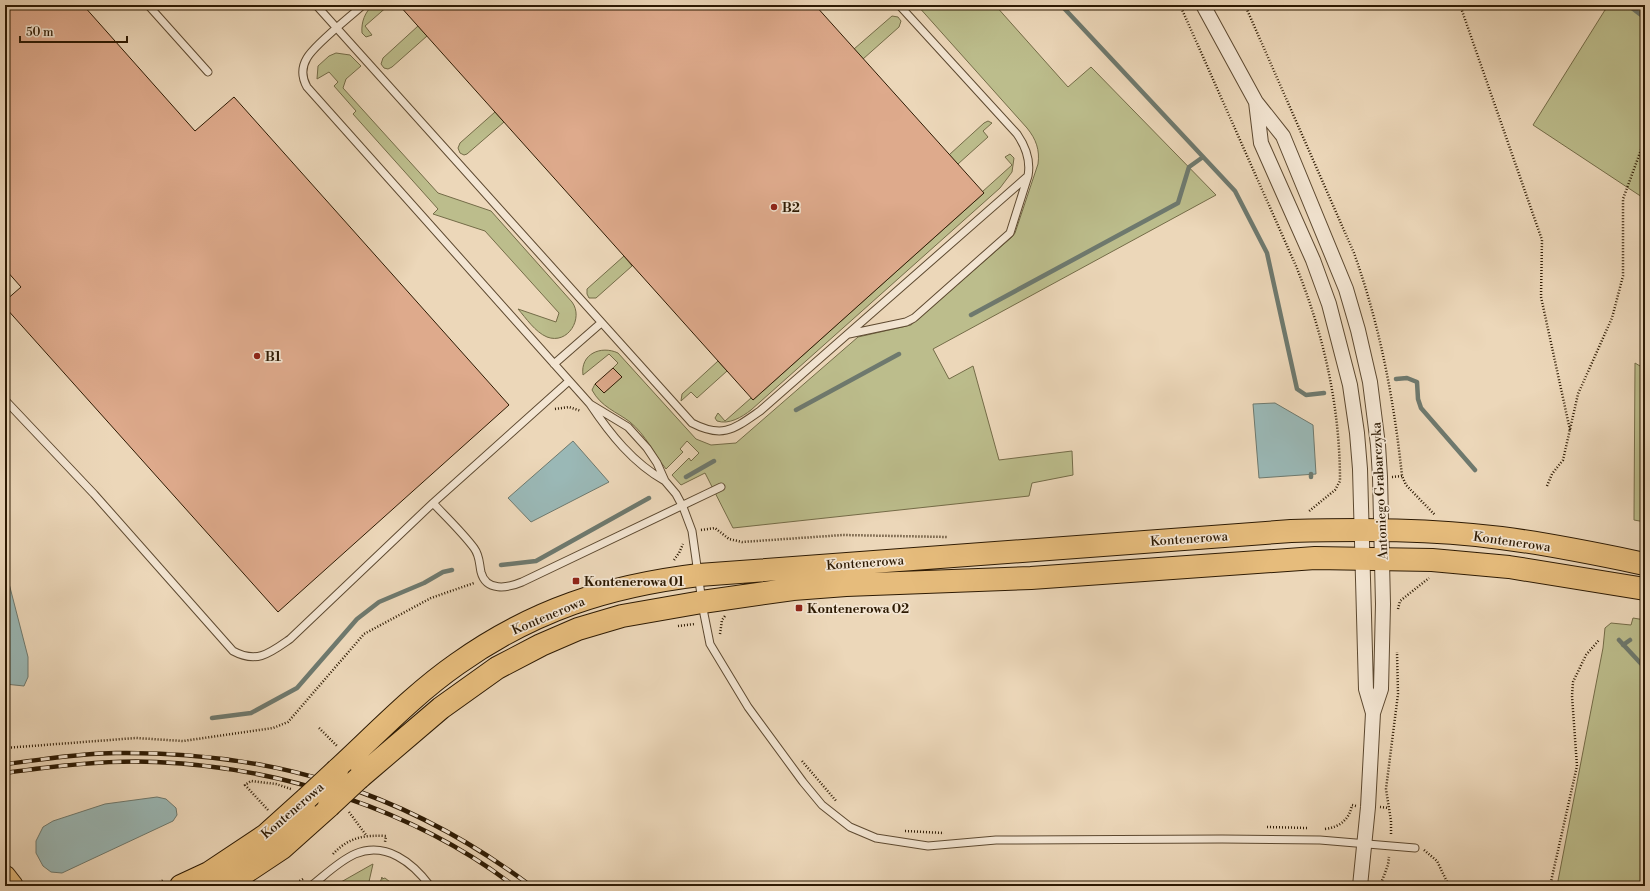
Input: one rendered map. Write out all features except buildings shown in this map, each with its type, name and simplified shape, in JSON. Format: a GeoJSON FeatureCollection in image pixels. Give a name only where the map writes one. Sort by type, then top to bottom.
{"type":"FeatureCollection","features":[{"type":"Feature","properties":{"kind":"main road","name":"Kontenerowa"},"geometry":{"type":"LineString","coordinates":[[181,886],[209,873],[266,834],[428,687],[457,664],[497,638],[565,605],[612,590],[652,581],[699,575],[1284,531],[1371,529],[1500,538],[1645,564]]}},
{"type":"Feature","properties":{"kind":"main road","name":"Kontenerowa"},"geometry":{"type":"LineString","coordinates":[[225,886],[282,848],[359,778],[441,708],[497,668],[541,645],[578,630],[622,616],[702,602],[793,589],[846,585],[995,580],[1248,561],[1372,558],[1432,560],[1509,567],[1645,589]]}},
{"type":"Feature","properties":{"kind":"main road"},"geometry":{"type":"LineString","coordinates":[[5,877],[12,886]]}},
{"type":"Feature","properties":{"kind":"street","name":"Antoniego Grabarczyka"},"geometry":{"type":"LineString","coordinates":[[1203,5],[1256,102],[1282,136],[1331,250],[1346,289],[1358,330],[1370,382],[1378,444],[1371,529],[1372,558],[1366,689],[1373,713]]}},
{"type":"Feature","properties":{"kind":"street","name":"Antoniego Grabarczyka"},"geometry":{"type":"LineString","coordinates":[[1256,102],[1261,143],[1313,260],[1330,304],[1342,347],[1350,385],[1371,529],[1381,689],[1373,713],[1368,807],[1360,886]]}},
{"type":"Feature","properties":{"kind":"lane"},"geometry":{"type":"LineString","coordinates":[[148,5],[208,72]]}},
{"type":"Feature","properties":{"kind":"lane"},"geometry":{"type":"LineString","coordinates":[[316,5],[692,423],[706,430],[719,432],[739,425],[760,411],[1028,176]]}},
{"type":"Feature","properties":{"kind":"lane"},"geometry":{"type":"LineString","coordinates":[[363,5],[307,58],[303,76],[307,87],[590,404],[608,429],[635,460],[665,481]]}},
{"type":"Feature","properties":{"kind":"lane"},"geometry":{"type":"LineString","coordinates":[[849,334],[906,322],[914,318],[1010,233],[1028,176],[1028,157],[1025,145],[1017,134],[899,5]]}},
{"type":"Feature","properties":{"kind":"lane"},"geometry":{"type":"LineString","coordinates":[[554,364],[601,323]]}},
{"type":"Feature","properties":{"kind":"lane"},"geometry":{"type":"LineString","coordinates":[[5,400],[94,494],[233,651],[243,656],[256,657],[270,653],[290,640],[433,503],[569,381]]}},
{"type":"Feature","properties":{"kind":"lane"},"geometry":{"type":"LineString","coordinates":[[590,404],[618,420],[632,431],[651,453],[665,481],[676,494],[683,507],[692,531],[702,602],[710,644],[748,707],[780,751],[822,805],[850,827],[876,838],[928,846],[996,840],[1215,839],[1320,840],[1416,848]]}},
{"type":"Feature","properties":{"kind":"lane"},"geometry":{"type":"LineString","coordinates":[[433,503],[476,551],[484,578],[488,583],[497,587],[511,587],[683,507],[721,487]]}},
{"type":"Feature","properties":{"kind":"lane"},"geometry":{"type":"LineString","coordinates":[[311,886],[354,854],[367,850],[384,850],[400,857],[418,870],[430,886]]}},
{"type":"Feature","properties":{"kind":"path"},"geometry":{"type":"LineString","coordinates":[[1180,5],[1296,266],[1309,300],[1324,352],[1336,415],[1340,481],[1335,490],[1304,514]]}},
{"type":"Feature","properties":{"kind":"path"},"geometry":{"type":"LineString","coordinates":[[1245,5],[1262,42]]}},
{"type":"Feature","properties":{"kind":"path"},"geometry":{"type":"LineString","coordinates":[[1460,5],[1542,240],[1541,297],[1570,430]]}},
{"type":"Feature","properties":{"kind":"path"},"geometry":{"type":"LineString","coordinates":[[1547,486],[1552,474],[1563,460],[1578,394],[1612,318],[1623,276],[1623,199],[1645,139]]}},
{"type":"Feature","properties":{"kind":"path"},"geometry":{"type":"LineString","coordinates":[[532,414],[538,421],[550,411],[560,407],[573,408],[584,413]]}},
{"type":"Feature","properties":{"kind":"path"},"geometry":{"type":"LineString","coordinates":[[1402,476],[1406,485],[1435,514],[1435,518]]}},
{"type":"Feature","properties":{"kind":"path"},"geometry":{"type":"LineString","coordinates":[[692,531],[715,528],[729,539],[742,542],[843,535],[951,537]]}},
{"type":"Feature","properties":{"kind":"path"},"geometry":{"type":"LineString","coordinates":[[1397,610],[1400,601],[1431,577]]}},
{"type":"Feature","properties":{"kind":"path"},"geometry":{"type":"LineString","coordinates":[[5,748],[136,738],[183,741],[273,728],[288,722],[364,634],[431,598],[475,583],[484,578]]}},
{"type":"Feature","properties":{"kind":"path"},"geometry":{"type":"LineString","coordinates":[[718,620],[722,620],[719,629],[720,636]]}},
{"type":"Feature","properties":{"kind":"path"},"geometry":{"type":"LineString","coordinates":[[1550,886],[1577,766],[1572,696],[1573,682],[1586,654],[1599,640]]}},
{"type":"Feature","properties":{"kind":"path"},"geometry":{"type":"LineString","coordinates":[[1391,834],[1386,789],[1398,694],[1397,648]]}},
{"type":"Feature","properties":{"kind":"path"},"geometry":{"type":"LineString","coordinates":[[319,728],[336,745]]}},
{"type":"Feature","properties":{"kind":"path"},"geometry":{"type":"LineString","coordinates":[[798,756],[840,806]]}},
{"type":"Feature","properties":{"kind":"path"},"geometry":{"type":"LineString","coordinates":[[246,787],[266,808]]}},
{"type":"Feature","properties":{"kind":"path"},"geometry":{"type":"LineString","coordinates":[[1318,828],[1333,828],[1340,825],[1348,816],[1352,805],[1389,808]]}},
{"type":"Feature","properties":{"kind":"path"},"geometry":{"type":"LineString","coordinates":[[1261,827],[1311,828]]}},
{"type":"Feature","properties":{"kind":"path"},"geometry":{"type":"LineString","coordinates":[[903,830],[945,833]]}},
{"type":"Feature","properties":{"kind":"path"},"geometry":{"type":"LineString","coordinates":[[1416,848],[1426,850],[1437,861],[1449,886]]}},
{"type":"Feature","properties":{"kind":"path"},"geometry":{"type":"LineString","coordinates":[[1380,886],[1388,865],[1389,857]]}},
{"type":"Feature","properties":{"kind":"green space"},"geometry":{"type":"Polygon","coordinates":[[[373,5],[389,5],[365,26],[372,35],[366,37],[362,33],[363,21],[373,5]]]}},
{"type":"Feature","properties":{"kind":"green space"},"geometry":{"type":"Polygon","coordinates":[[[917,5],[995,5],[1068,87],[1091,67],[1216,195],[933,349],[949,379],[973,366],[999,460],[1072,451],[1073,475],[1032,483],[1029,496],[733,528],[705,473],[681,485],[672,475],[689,458],[691,461],[699,453],[687,441],[680,449],[683,452],[666,469],[636,427],[600,401],[592,390],[595,384],[604,393],[621,377],[613,368],[618,363],[609,354],[583,375],[585,362],[593,353],[599,351],[605,350],[618,353],[696,439],[711,445],[736,443],[858,337],[911,325],[1012,237],[1015,233],[1038,164],[1038,149],[1033,136],[917,5]]]}},
{"type":"Feature","properties":{"kind":"green space"},"geometry":{"type":"Polygon","coordinates":[[[1617,5],[1645,5],[1645,199],[1533,125],[1605,10],[1617,5]]]}},
{"type":"Feature","properties":{"kind":"green space"},"geometry":{"type":"Polygon","coordinates":[[[892,16],[898,17],[901,21],[899,27],[863,59],[854,49],[892,16]]]}},
{"type":"Feature","properties":{"kind":"green space"},"geometry":{"type":"Polygon","coordinates":[[[418,26],[427,36],[392,67],[388,69],[384,68],[381,64],[383,58],[418,26]]]}},
{"type":"Feature","properties":{"kind":"green space"},"geometry":{"type":"Polygon","coordinates":[[[336,53],[350,55],[361,66],[346,79],[343,88],[438,193],[491,211],[572,302],[575,308],[575,322],[567,334],[555,338],[547,337],[535,328],[518,309],[556,322],[559,313],[485,231],[433,214],[438,209],[353,114],[356,111],[334,86],[338,82],[329,72],[317,79],[318,66],[329,56],[336,53]]]}},
{"type":"Feature","properties":{"kind":"green space"},"geometry":{"type":"Polygon","coordinates":[[[495,112],[504,122],[467,154],[464,155],[460,153],[458,148],[460,143],[495,112]]]}},
{"type":"Feature","properties":{"kind":"green space"},"geometry":{"type":"Polygon","coordinates":[[[988,121],[992,123],[983,131],[988,137],[958,164],[949,155],[988,121]]]}},
{"type":"Feature","properties":{"kind":"green space"},"geometry":{"type":"Polygon","coordinates":[[[1010,154],[1014,158],[1012,172],[1000,188],[751,410],[739,418],[731,421],[722,422],[717,421],[715,418],[718,413],[725,421],[751,398],[753,400],[984,193],[982,192],[1012,165],[1005,157],[1010,154]]]}},
{"type":"Feature","properties":{"kind":"green space"},"geometry":{"type":"Polygon","coordinates":[[[624,256],[632,266],[596,298],[589,298],[587,289],[624,256]]]}},
{"type":"Feature","properties":{"kind":"green space"},"geometry":{"type":"Polygon","coordinates":[[[718,361],[727,371],[697,398],[691,392],[681,401],[682,394],[718,361]]]}},
{"type":"Feature","properties":{"kind":"green space"},"geometry":{"type":"Polygon","coordinates":[[[1635,363],[1645,369],[1645,522],[1634,520],[1635,363]]]}},
{"type":"Feature","properties":{"kind":"green space"},"geometry":{"type":"Polygon","coordinates":[[[1633,618],[1645,620],[1645,886],[1557,886],[1603,648],[1605,628],[1611,623],[1631,625],[1633,618]]]}},
{"type":"Feature","properties":{"kind":"green space"},"geometry":{"type":"Polygon","coordinates":[[[373,864],[368,886],[334,886],[371,865],[373,864]]]}},
{"type":"Feature","properties":{"kind":"green space"},"geometry":{"type":"Polygon","coordinates":[[[382,877],[382,879],[385,878],[395,886],[379,886],[382,877]]]}},
{"type":"Feature","properties":{"kind":"water"},"geometry":{"type":"Polygon","coordinates":[[[1275,403],[1313,425],[1316,474],[1259,478],[1253,404],[1275,403]]]}},
{"type":"Feature","properties":{"kind":"water"},"geometry":{"type":"Polygon","coordinates":[[[573,441],[609,482],[531,522],[508,498],[573,441]]]}},
{"type":"Feature","properties":{"kind":"water"},"geometry":{"type":"Polygon","coordinates":[[[5,568],[28,657],[28,677],[24,686],[5,684],[5,568]]]}},
{"type":"Feature","properties":{"kind":"water"},"geometry":{"type":"Polygon","coordinates":[[[157,797],[166,799],[176,808],[177,815],[173,821],[62,873],[51,872],[43,866],[36,853],[36,841],[43,827],[53,821],[105,804],[157,797]]]}},
{"type":"Feature","properties":{"kind":"waterway"},"geometry":{"type":"LineString","coordinates":[[1061,5],[1235,191],[1267,253],[1297,389],[1306,395],[1324,393]]}},
{"type":"Feature","properties":{"kind":"waterway"},"geometry":{"type":"LineString","coordinates":[[1628,5],[1645,18]]}},
{"type":"Feature","properties":{"kind":"waterway"},"geometry":{"type":"LineString","coordinates":[[971,315],[1178,203],[1189,167],[1203,157]]}},
{"type":"Feature","properties":{"kind":"waterway"},"geometry":{"type":"LineString","coordinates":[[796,410],[899,354]]}},
{"type":"Feature","properties":{"kind":"waterway"},"geometry":{"type":"LineString","coordinates":[[1396,379],[1407,378],[1417,382],[1418,399],[1421,408],[1475,470]]}},
{"type":"Feature","properties":{"kind":"waterway"},"geometry":{"type":"LineString","coordinates":[[686,477],[714,461]]}},
{"type":"Feature","properties":{"kind":"waterway"},"geometry":{"type":"LineString","coordinates":[[501,565],[536,561],[649,498]]}},
{"type":"Feature","properties":{"kind":"waterway"},"geometry":{"type":"LineString","coordinates":[[212,718],[251,713],[297,688],[357,619],[379,602],[424,583],[443,572],[452,570]]}},
{"type":"Feature","properties":{"kind":"waterway"},"geometry":{"type":"LineString","coordinates":[[1619,640],[1645,668]]}},
{"type":"Feature","properties":{"kind":"waterway"},"geometry":{"type":"LineString","coordinates":[[1623,645],[1630,640]]}},
{"type":"Feature","properties":{"kind":"railway"},"geometry":{"type":"LineString","coordinates":[[5,764],[102,753],[174,754],[230,760],[284,769],[336,784],[386,802],[435,825],[483,853],[531,886]]}},
{"type":"Feature","properties":{"kind":"railway"},"geometry":{"type":"LineString","coordinates":[[5,773],[80,764],[156,762],[203,766],[250,773],[298,783],[344,797],[390,815],[434,835],[475,859],[514,886]]}},
{"type":"Feature","properties":{"kind":"place","name":"B2"},"geometry":{"type":"Point","coordinates":[774,207]}},
{"type":"Feature","properties":{"kind":"place","name":"B1"},"geometry":{"type":"Point","coordinates":[257,356]}},
{"type":"Feature","properties":{"kind":"place","name":"Kontenerowa 01"},"geometry":{"type":"Point","coordinates":[576,581]}},
{"type":"Feature","properties":{"kind":"place","name":"Kontenerowa 02"},"geometry":{"type":"Point","coordinates":[799,608]}}]}
